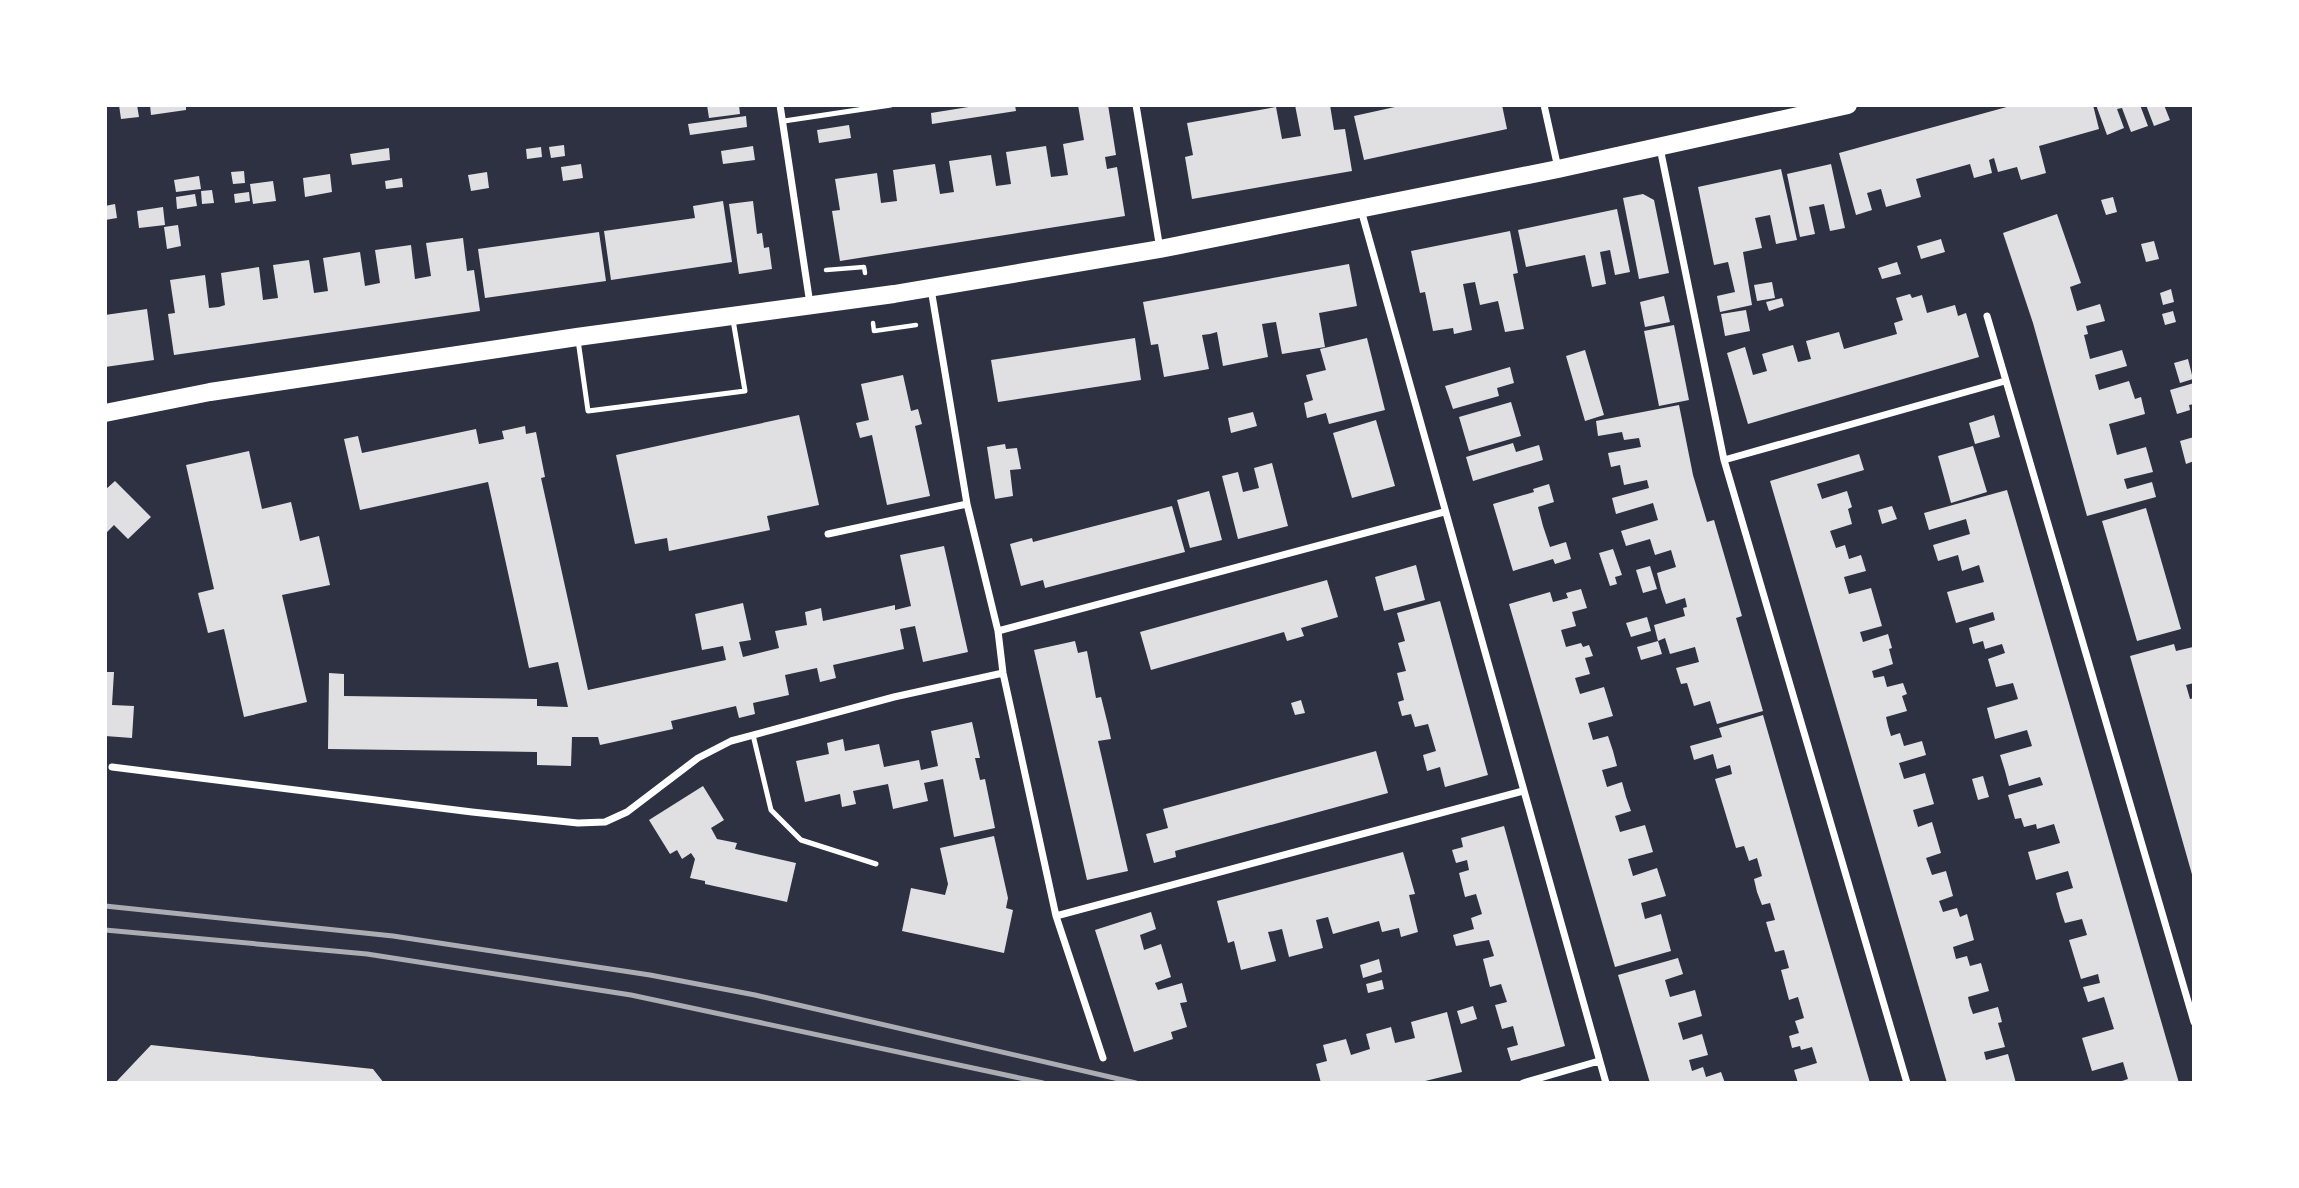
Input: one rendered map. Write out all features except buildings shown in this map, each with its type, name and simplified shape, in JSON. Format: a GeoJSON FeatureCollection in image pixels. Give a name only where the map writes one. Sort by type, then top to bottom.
{"type":"FeatureCollection","features":[{"type":"Feature","properties":{"kind":"main road"},"geometry":{"type":"LineString","coordinates":[[105,413],[210,392],[577,337],[779,311],[1160,249],[1558,169],[1844,105]]}},
{"type":"Feature","properties":{"kind":"street"},"geometry":{"type":"LineString","coordinates":[[780,105],[810,305]]}},
{"type":"Feature","properties":{"kind":"street"},"geometry":{"type":"LineString","coordinates":[[1136,105],[1160,249]]}},
{"type":"Feature","properties":{"kind":"street"},"geometry":{"type":"LineString","coordinates":[[1544,105],[1558,169]]}},
{"type":"Feature","properties":{"kind":"street"},"geometry":{"type":"LineString","coordinates":[[1660,147],[1724,460],[1906,1083]]}},
{"type":"Feature","properties":{"kind":"street"},"geometry":{"type":"LineString","coordinates":[[1361,210],[1606,1083]]}},
{"type":"Feature","properties":{"kind":"street"},"geometry":{"type":"LineString","coordinates":[[931,288],[967,504],[998,631],[1003,673],[1056,916],[1103,1058]]}},
{"type":"Feature","properties":{"kind":"street"},"geometry":{"type":"LineString","coordinates":[[1987,316],[2194,1023]]}},
{"type":"Feature","properties":{"kind":"street"},"geometry":{"type":"LineString","coordinates":[[1724,460],[2006,381]]}},
{"type":"Feature","properties":{"kind":"street"},"geometry":{"type":"LineString","coordinates":[[828,534],[967,504]]}},
{"type":"Feature","properties":{"kind":"street"},"geometry":{"type":"LineString","coordinates":[[998,631],[1444,512]]}},
{"type":"Feature","properties":{"kind":"street"},"geometry":{"type":"LineString","coordinates":[[112,767],[472,812],[578,823],[605,822],[650,797],[698,758],[731,741],[894,698],[1003,673]]}},
{"type":"Feature","properties":{"kind":"street"},"geometry":{"type":"LineString","coordinates":[[1056,916],[1523,791]]}},
{"type":"Feature","properties":{"kind":"street"},"geometry":{"type":"LineString","coordinates":[[1523,1083],[1599,1061]]}},
{"type":"Feature","properties":{"kind":"lane"},"geometry":{"type":"LineString","coordinates":[[783,121],[891,105]]}},
{"type":"Feature","properties":{"kind":"lane"},"geometry":{"type":"LineString","coordinates":[[577,337],[589,411],[745,391],[732,316]]}},
{"type":"Feature","properties":{"kind":"lane"},"geometry":{"type":"LineString","coordinates":[[753,734],[771,810],[801,840],[876,864]]}},
{"type":"Feature","properties":{"kind":"path"},"geometry":{"type":"LineString","coordinates":[[835,270],[864,267]]}},
{"type":"Feature","properties":{"kind":"path"},"geometry":{"type":"LineString","coordinates":[[874,331],[938,322]]}},
{"type":"Feature","properties":{"kind":"railway"},"geometry":{"type":"LineString","coordinates":[[105,906],[393,936],[650,975],[755,995],[1136,1083]]}},
{"type":"Feature","properties":{"kind":"railway"},"geometry":{"type":"LineString","coordinates":[[105,930],[367,954],[631,995],[1043,1083]]}}]}
